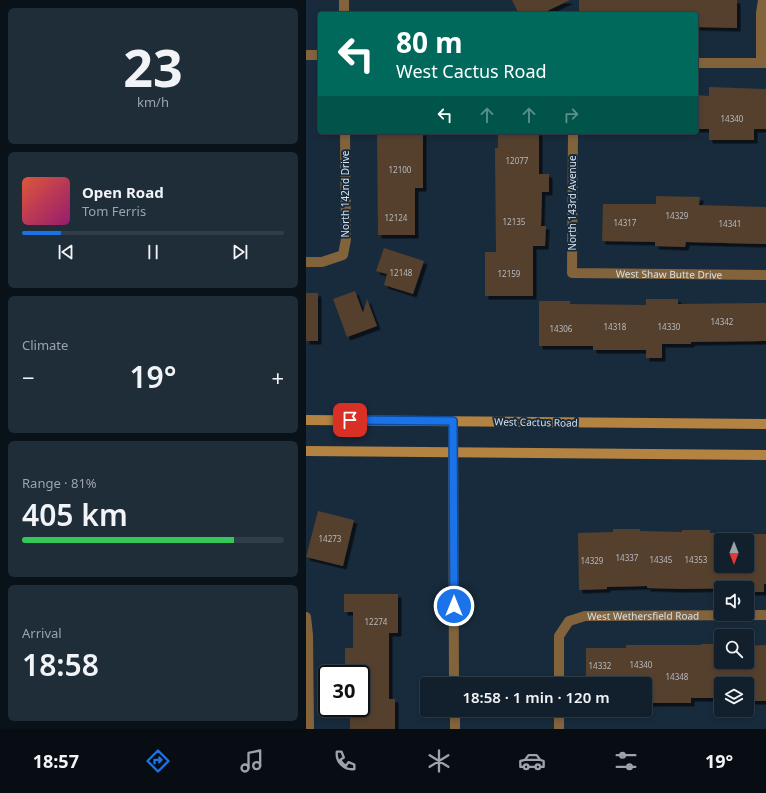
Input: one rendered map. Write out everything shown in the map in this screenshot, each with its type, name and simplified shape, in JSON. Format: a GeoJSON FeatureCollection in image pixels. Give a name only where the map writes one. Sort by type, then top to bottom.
{"type":"FeatureCollection","features":[{"type":"Feature","properties":{"kind":"main road","name":"West Cactus Road"},"geometry":{"type":"LineString","coordinates":[[306,420],[766,424]]}},
{"type":"Feature","properties":{"kind":"main road"},"geometry":{"type":"LineString","coordinates":[[306,451],[766,455]]}},
{"type":"Feature","properties":{"kind":"street"},"geometry":{"type":"LineString","coordinates":[[344,0],[344,12]]}},
{"type":"Feature","properties":{"kind":"street"},"geometry":{"type":"LineString","coordinates":[[698,63],[763,63],[761,13],[763,0]]}},
{"type":"Feature","properties":{"kind":"street"},"geometry":{"type":"LineString","coordinates":[[306,55],[318,55]]}},
{"type":"Feature","properties":{"kind":"street","name":"North 142nd Drive"},"geometry":{"type":"LineString","coordinates":[[306,262],[322,262],[343,255],[346,239],[345,134]]}},
{"type":"Feature","properties":{"kind":"street","name":"North 143rd Avenue"},"geometry":{"type":"LineString","coordinates":[[572,134],[572,273]]}},
{"type":"Feature","properties":{"kind":"street","name":"West Shaw Butte Drive"},"geometry":{"type":"LineString","coordinates":[[572,273],[766,275]]}},
{"type":"Feature","properties":{"kind":"street"},"geometry":{"type":"LineString","coordinates":[[453,421],[454,677]]}},
{"type":"Feature","properties":{"kind":"street","name":"West Wethersfield Road"},"geometry":{"type":"LineString","coordinates":[[559,677],[559,636],[569,621],[585,616],[766,615]]}},
{"type":"Feature","properties":{"kind":"street"},"geometry":{"type":"LineString","coordinates":[[306,617],[308,635],[309,729]]}},
{"type":"Feature","properties":{"kind":"street"},"geometry":{"type":"LineString","coordinates":[[455,717],[455,729]]}},
{"type":"Feature","properties":{"kind":"street"},"geometry":{"type":"LineString","coordinates":[[559,717],[559,729]]}},
{"type":"Feature","properties":{"kind":"building"},"geometry":{"type":"Polygon","coordinates":[[[512,0],[570,0],[545,12],[518,12],[512,0]]]}},
{"type":"Feature","properties":{"kind":"building"},"geometry":{"type":"Polygon","coordinates":[[[579,0],[737,0],[737,28],[698,27],[698,12],[579,12],[579,0]]]}},
{"type":"Feature","properties":{"kind":"building"},"geometry":{"type":"Polygon","coordinates":[[[709,87],[766,89],[766,129],[754,129],[754,140],[709,140],[709,129],[698,129],[698,95],[709,96],[709,87]]]}},
{"type":"Feature","properties":{"kind":"building"},"geometry":{"type":"Polygon","coordinates":[[[377,134],[423,134],[423,188],[415,188],[415,235],[378,235],[377,134]]]}},
{"type":"Feature","properties":{"kind":"building"},"geometry":{"type":"Polygon","coordinates":[[[498,134],[539,134],[539,174],[549,174],[549,192],[542,192],[541,226],[546,226],[545,246],[533,246],[533,296],[485,296],[485,252],[496,252],[495,148],[498,148],[498,134]]]}},
{"type":"Feature","properties":{"kind":"building"},"geometry":{"type":"Polygon","coordinates":[[[656,196],[700,197],[699,205],[766,207],[766,244],[686,242],[685,247],[655,246],[655,242],[602,241],[603,204],[656,204],[656,196]]]}},
{"type":"Feature","properties":{"kind":"building"},"geometry":{"type":"Polygon","coordinates":[[[384,248],[424,261],[413,294],[384,285],[387,274],[376,271],[384,248]]]}},
{"type":"Feature","properties":{"kind":"building"},"geometry":{"type":"Polygon","coordinates":[[[355,291],[363,313],[367,299],[377,326],[347,337],[333,299],[355,291]]]}},
{"type":"Feature","properties":{"kind":"building"},"geometry":{"type":"Polygon","coordinates":[[[306,293],[318,293],[318,341],[306,341],[306,293]]]}},
{"type":"Feature","properties":{"kind":"building"},"geometry":{"type":"Polygon","coordinates":[[[646,299],[678,299],[678,304],[766,303],[766,341],[662,344],[662,358],[646,358],[646,350],[593,350],[593,346],[539,346],[539,301],[570,301],[570,304],[646,305],[646,299]]]}},
{"type":"Feature","properties":{"kind":"building"},"geometry":{"type":"Polygon","coordinates":[[[318,511],[354,520],[343,566],[306,557],[318,511]]]}},
{"type":"Feature","properties":{"kind":"building"},"geometry":{"type":"Polygon","coordinates":[[[613,529],[682,532],[682,530],[710,530],[710,533],[714,533],[714,573],[754,573],[754,534],[766,534],[766,584],[764,584],[764,592],[754,592],[754,581],[714,581],[714,589],[647,588],[647,586],[607,587],[607,589],[579,590],[578,533],[613,532],[613,529]]]}},
{"type":"Feature","properties":{"kind":"building"},"geometry":{"type":"Polygon","coordinates":[[[344,594],[398,594],[398,633],[389,633],[389,699],[395,699],[395,729],[350,729],[350,717],[370,717],[370,665],[345,665],[345,648],[353,648],[353,612],[344,612],[344,594]]]}},
{"type":"Feature","properties":{"kind":"building"},"geometry":{"type":"Polygon","coordinates":[[[714,644],[714,669],[754,669],[754,646],[766,645],[766,701],[754,701],[754,677],[714,677],[714,698],[691,698],[691,703],[652,703],[652,677],[586,677],[586,648],[626,648],[626,645],[714,644]]]}},
{"type":"Feature","properties":{"kind":"route"},"geometry":{"type":"LineString","coordinates":[[350,420],[453,421],[454,606]]}}]}
